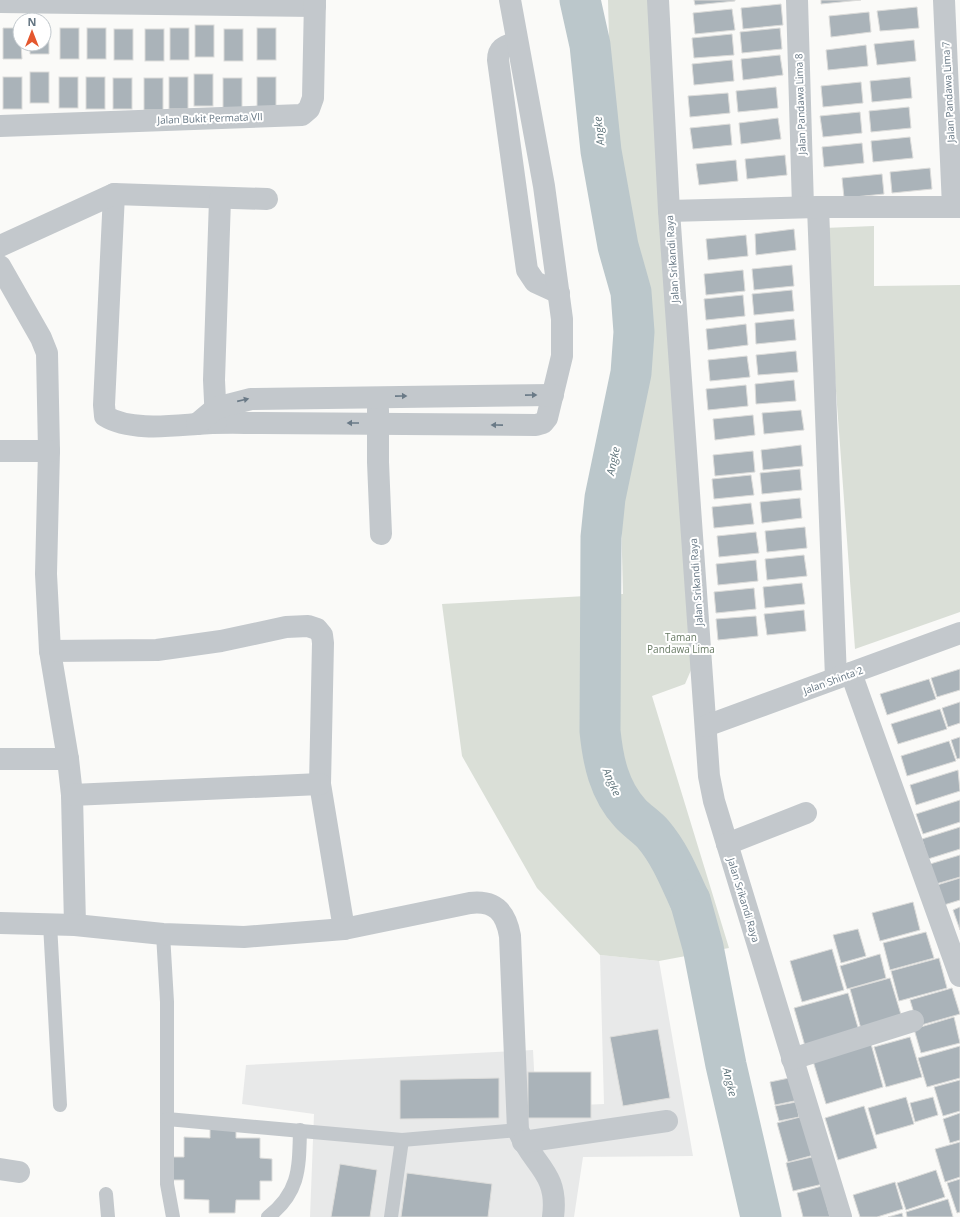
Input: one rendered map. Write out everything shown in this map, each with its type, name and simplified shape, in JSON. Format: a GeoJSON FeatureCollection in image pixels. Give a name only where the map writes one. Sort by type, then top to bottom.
{"type":"FeatureCollection","features":[{"type":"Feature","properties":{"kind":"street"},"geometry":{"type":"LineString","coordinates":[[210,418],[377,423],[536,425],[543,423],[547,418],[562,356],[562,319],[544,186],[510,0]]}},
{"type":"Feature","properties":{"kind":"street","name":"Jalan Srikandi Raya"},"geometry":{"type":"LineString","coordinates":[[658,0],[669,211],[706,726],[712,788],[727,844],[841,1217]]}},
{"type":"Feature","properties":{"kind":"street","name":"Jalan Pandawa Lima 8"},"geometry":{"type":"LineString","coordinates":[[797,0],[843,676]]}},
{"type":"Feature","properties":{"kind":"street","name":"Jalan Pandawa Lima 7"},"geometry":{"type":"LineString","coordinates":[[944,0],[957,207]]}},
{"type":"Feature","properties":{"kind":"street"},"geometry":{"type":"LineString","coordinates":[[0,2],[315,3]]}},
{"type":"Feature","properties":{"kind":"street","name":"Jalan Bukit Permata VII"},"geometry":{"type":"LineString","coordinates":[[0,126],[302,115],[309,108],[312,98],[315,3]]}},
{"type":"Feature","properties":{"kind":"street"},"geometry":{"type":"LineString","coordinates":[[114,194],[104,405],[105,416],[114,421],[145,426],[186,426],[210,418],[250,399],[553,395]]}},
{"type":"Feature","properties":{"kind":"street"},"geometry":{"type":"LineString","coordinates":[[0,246],[114,194],[220,199],[267,199]]}},
{"type":"Feature","properties":{"kind":"street"},"geometry":{"type":"LineString","coordinates":[[210,418],[214,380],[220,199]]}},
{"type":"Feature","properties":{"kind":"street"},"geometry":{"type":"LineString","coordinates":[[669,211],[810,207],[957,207]]}},
{"type":"Feature","properties":{"kind":"street"},"geometry":{"type":"LineString","coordinates":[[0,266],[41,338],[47,353],[49,451],[46,574],[50,651],[68,759],[72,795],[75,925]]}},
{"type":"Feature","properties":{"kind":"street"},"geometry":{"type":"LineString","coordinates":[[379,397],[377,423],[381,534]]}},
{"type":"Feature","properties":{"kind":"street"},"geometry":{"type":"LineString","coordinates":[[0,451],[49,451]]}},
{"type":"Feature","properties":{"kind":"street"},"geometry":{"type":"LineString","coordinates":[[50,651],[157,650],[221,641],[286,628],[308,626],[318,629],[322,636],[323,643],[320,784],[344,929]]}},
{"type":"Feature","properties":{"kind":"street","name":"Jalan Shinta 2"},"geometry":{"type":"LineString","coordinates":[[706,726],[960,633]]}},
{"type":"Feature","properties":{"kind":"street"},"geometry":{"type":"LineString","coordinates":[[843,676],[960,976]]}},
{"type":"Feature","properties":{"kind":"street"},"geometry":{"type":"LineString","coordinates":[[0,759],[68,759]]}},
{"type":"Feature","properties":{"kind":"street"},"geometry":{"type":"LineString","coordinates":[[72,795],[320,784]]}},
{"type":"Feature","properties":{"kind":"street"},"geometry":{"type":"LineString","coordinates":[[727,844],[806,813]]}},
{"type":"Feature","properties":{"kind":"street"},"geometry":{"type":"LineString","coordinates":[[0,923],[75,925],[163,934],[244,937],[344,929],[481,902],[491,904],[502,913],[508,922],[510,936],[520,1136],[550,1180],[554,1193],[553,1217]]}},
{"type":"Feature","properties":{"kind":"street"},"geometry":{"type":"LineString","coordinates":[[792,1059],[913,1021]]}},
{"type":"Feature","properties":{"kind":"street"},"geometry":{"type":"LineString","coordinates":[[520,1136],[667,1121]]}},
{"type":"Feature","properties":{"kind":"lane"},"geometry":{"type":"LineString","coordinates":[[50,924],[60,1105]]}},
{"type":"Feature","properties":{"kind":"lane"},"geometry":{"type":"LineString","coordinates":[[163,934],[167,1002],[167,1184],[173,1217]]}},
{"type":"Feature","properties":{"kind":"lane"},"geometry":{"type":"LineString","coordinates":[[167,1119],[402,1140],[520,1136]]}},
{"type":"Feature","properties":{"kind":"lane"},"geometry":{"type":"LineString","coordinates":[[268,1217],[285,1200],[296,1181],[299,1168],[300,1130]]}},
{"type":"Feature","properties":{"kind":"lane"},"geometry":{"type":"LineString","coordinates":[[391,1217],[402,1140]]}},
{"type":"Feature","properties":{"kind":"lane"},"geometry":{"type":"LineString","coordinates":[[106,1194],[108,1217]]}},
{"type":"Feature","properties":{"kind":"shaded area"},"geometry":{"type":"Polygon","coordinates":[[[600,955],[659,961],[693,1156],[583,1157],[574,1217],[310,1217],[314,1114],[242,1104],[246,1065],[533,1050],[536,1107],[604,1104],[600,955]]]}},
{"type":"Feature","properties":{"kind":"green space","name":"Taman Pandawa Lima"},"geometry":{"type":"Polygon","coordinates":[[[608,0],[663,0],[701,647],[685,684],[652,696],[729,948],[659,961],[600,955],[537,888],[462,756],[442,604],[623,594],[608,0]]]}},
{"type":"Feature","properties":{"kind":"green space"},"geometry":{"type":"Polygon","coordinates":[[[874,226],[874,286],[960,285],[960,612],[855,649],[824,228],[874,226]]]}},
{"type":"Feature","properties":{"kind":"building"},"geometry":{"type":"Polygon","coordinates":[[[694,0],[735,0],[735,1],[695,5],[694,0]]]}},
{"type":"Feature","properties":{"kind":"building"},"geometry":{"type":"Polygon","coordinates":[[[821,0],[861,0],[821,4],[821,0]]]}},
{"type":"Feature","properties":{"kind":"building"},"geometry":{"type":"Polygon","coordinates":[[[781,4],[783,25],[743,29],[741,8],[781,4]]]}},
{"type":"Feature","properties":{"kind":"building"},"geometry":{"type":"Polygon","coordinates":[[[917,7],[919,28],[880,31],[877,11],[917,7]]]}},
{"type":"Feature","properties":{"kind":"building"},"geometry":{"type":"Polygon","coordinates":[[[732,9],[735,30],[695,34],[693,13],[732,9]]]}},
{"type":"Feature","properties":{"kind":"building"},"geometry":{"type":"Polygon","coordinates":[[[869,12],[871,32],[831,37],[829,16],[869,12]]]}},
{"type":"Feature","properties":{"kind":"building"},"geometry":{"type":"Polygon","coordinates":[[[195,25],[214,25],[214,57],[195,57],[195,25]]]}},
{"type":"Feature","properties":{"kind":"building"},"geometry":{"type":"Polygon","coordinates":[[[3,28],[12,28],[12,52],[22,52],[22,59],[3,59],[3,28]]]}},
{"type":"Feature","properties":{"kind":"building"},"geometry":{"type":"Polygon","coordinates":[[[60,28],[79,28],[79,59],[60,59],[60,28]]]}},
{"type":"Feature","properties":{"kind":"building"},"geometry":{"type":"Polygon","coordinates":[[[87,28],[106,28],[106,59],[87,59],[87,28]]]}},
{"type":"Feature","properties":{"kind":"building"},"geometry":{"type":"Polygon","coordinates":[[[170,28],[189,28],[189,60],[170,60],[170,28]]]}},
{"type":"Feature","properties":{"kind":"building"},"geometry":{"type":"Polygon","coordinates":[[[257,28],[276,28],[276,60],[257,60],[257,28]]]}},
{"type":"Feature","properties":{"kind":"building"},"geometry":{"type":"Polygon","coordinates":[[[780,28],[782,49],[742,53],[740,32],[780,28]]]}},
{"type":"Feature","properties":{"kind":"building"},"geometry":{"type":"Polygon","coordinates":[[[114,29],[133,29],[133,60],[114,60],[114,29]]]}},
{"type":"Feature","properties":{"kind":"building"},"geometry":{"type":"Polygon","coordinates":[[[145,29],[164,29],[164,61],[145,61],[145,29]]]}},
{"type":"Feature","properties":{"kind":"building"},"geometry":{"type":"Polygon","coordinates":[[[224,29],[243,29],[243,61],[224,61],[224,29]]]}},
{"type":"Feature","properties":{"kind":"building"},"geometry":{"type":"Polygon","coordinates":[[[732,34],[734,55],[694,58],[692,38],[732,34]]]}},
{"type":"Feature","properties":{"kind":"building"},"geometry":{"type":"Polygon","coordinates":[[[914,40],[916,61],[877,65],[874,44],[914,40]]]}},
{"type":"Feature","properties":{"kind":"building"},"geometry":{"type":"Polygon","coordinates":[[[866,45],[868,66],[828,70],[826,50],[866,45]]]}},
{"type":"Feature","properties":{"kind":"building"},"geometry":{"type":"Polygon","coordinates":[[[30,52],[49,52],[49,54],[30,54],[30,52]]]}},
{"type":"Feature","properties":{"kind":"building"},"geometry":{"type":"Polygon","coordinates":[[[780,55],[783,75],[743,80],[741,59],[780,55]]]}},
{"type":"Feature","properties":{"kind":"building"},"geometry":{"type":"Polygon","coordinates":[[[732,60],[734,81],[694,85],[692,64],[732,60]]]}},
{"type":"Feature","properties":{"kind":"building"},"geometry":{"type":"Polygon","coordinates":[[[30,72],[49,72],[49,103],[30,103],[30,72]]]}},
{"type":"Feature","properties":{"kind":"building"},"geometry":{"type":"Polygon","coordinates":[[[194,74],[213,74],[213,106],[194,106],[194,74]]]}},
{"type":"Feature","properties":{"kind":"building"},"geometry":{"type":"Polygon","coordinates":[[[3,77],[22,77],[22,109],[3,109],[3,77]]]}},
{"type":"Feature","properties":{"kind":"building"},"geometry":{"type":"Polygon","coordinates":[[[59,77],[78,77],[78,108],[59,108],[59,77]]]}},
{"type":"Feature","properties":{"kind":"building"},"geometry":{"type":"Polygon","coordinates":[[[86,77],[105,77],[105,109],[86,109],[86,77]]]}},
{"type":"Feature","properties":{"kind":"building"},"geometry":{"type":"Polygon","coordinates":[[[169,77],[188,77],[188,109],[169,109],[169,77]]]}},
{"type":"Feature","properties":{"kind":"building"},"geometry":{"type":"Polygon","coordinates":[[[257,77],[276,77],[276,109],[257,109],[257,77]]]}},
{"type":"Feature","properties":{"kind":"building"},"geometry":{"type":"Polygon","coordinates":[[[910,77],[912,98],[872,102],[870,81],[910,77]]]}},
{"type":"Feature","properties":{"kind":"building"},"geometry":{"type":"Polygon","coordinates":[[[113,78],[132,78],[132,109],[113,109],[113,78]]]}},
{"type":"Feature","properties":{"kind":"building"},"geometry":{"type":"Polygon","coordinates":[[[144,78],[163,78],[163,110],[144,110],[144,78]]]}},
{"type":"Feature","properties":{"kind":"building"},"geometry":{"type":"Polygon","coordinates":[[[223,78],[242,78],[242,110],[223,110],[223,78]]]}},
{"type":"Feature","properties":{"kind":"building"},"geometry":{"type":"Polygon","coordinates":[[[861,82],[863,103],[823,107],[821,86],[861,82]]]}},
{"type":"Feature","properties":{"kind":"building"},"geometry":{"type":"Polygon","coordinates":[[[776,87],[778,108],[738,112],[736,91],[776,87]]]}},
{"type":"Feature","properties":{"kind":"building"},"geometry":{"type":"Polygon","coordinates":[[[728,93],[730,113],[690,117],[688,96],[728,93]]]}},
{"type":"Feature","properties":{"kind":"building"},"geometry":{"type":"Polygon","coordinates":[[[909,107],[911,128],[871,132],[869,111],[909,107]]]}},
{"type":"Feature","properties":{"kind":"building"},"geometry":{"type":"Polygon","coordinates":[[[860,112],[862,133],[823,137],[820,116],[860,112]]]}},
{"type":"Feature","properties":{"kind":"building"},"geometry":{"type":"Polygon","coordinates":[[[778,118],[781,139],[741,144],[739,123],[778,118]]]}},
{"type":"Feature","properties":{"kind":"building"},"geometry":{"type":"Polygon","coordinates":[[[730,124],[732,145],[693,149],[690,128],[730,124]]]}},
{"type":"Feature","properties":{"kind":"building"},"geometry":{"type":"Polygon","coordinates":[[[910,137],[913,158],[873,162],[871,141],[910,137]]]}},
{"type":"Feature","properties":{"kind":"building"},"geometry":{"type":"Polygon","coordinates":[[[862,143],[864,163],[824,167],[822,147],[862,143]]]}},
{"type":"Feature","properties":{"kind":"building"},"geometry":{"type":"Polygon","coordinates":[[[785,155],[787,175],[747,179],[745,159],[785,155]]]}},
{"type":"Feature","properties":{"kind":"building"},"geometry":{"type":"Polygon","coordinates":[[[736,160],[738,181],[699,185],[696,164],[736,160]]]}},
{"type":"Feature","properties":{"kind":"building"},"geometry":{"type":"Polygon","coordinates":[[[930,168],[932,189],[892,193],[890,172],[930,168]]]}},
{"type":"Feature","properties":{"kind":"building"},"geometry":{"type":"Polygon","coordinates":[[[882,174],[884,194],[844,198],[842,178],[882,174]]]}},
{"type":"Feature","properties":{"kind":"building"},"geometry":{"type":"Polygon","coordinates":[[[794,229],[796,250],[756,255],[755,234],[794,229]]]}},
{"type":"Feature","properties":{"kind":"building"},"geometry":{"type":"Polygon","coordinates":[[[746,235],[748,256],[708,260],[706,239],[746,235]]]}},
{"type":"Feature","properties":{"kind":"building"},"geometry":{"type":"Polygon","coordinates":[[[792,265],[794,286],[754,290],[752,269],[792,265]]]}},
{"type":"Feature","properties":{"kind":"building"},"geometry":{"type":"Polygon","coordinates":[[[743,270],[745,291],[706,295],[704,274],[743,270]]]}},
{"type":"Feature","properties":{"kind":"building"},"geometry":{"type":"Polygon","coordinates":[[[792,290],[794,311],[754,315],[752,294],[792,290]]]}},
{"type":"Feature","properties":{"kind":"building"},"geometry":{"type":"Polygon","coordinates":[[[743,295],[745,316],[706,320],[704,299],[743,295]]]}},
{"type":"Feature","properties":{"kind":"building"},"geometry":{"type":"Polygon","coordinates":[[[794,319],[796,340],[756,344],[755,323],[794,319]]]}},
{"type":"Feature","properties":{"kind":"building"},"geometry":{"type":"Polygon","coordinates":[[[746,324],[748,345],[708,350],[706,329],[746,324]]]}},
{"type":"Feature","properties":{"kind":"building"},"geometry":{"type":"Polygon","coordinates":[[[796,351],[798,372],[758,375],[756,355],[796,351]]]}},
{"type":"Feature","properties":{"kind":"building"},"geometry":{"type":"Polygon","coordinates":[[[747,356],[750,377],[710,381],[708,360],[747,356]]]}},
{"type":"Feature","properties":{"kind":"building"},"geometry":{"type":"Polygon","coordinates":[[[794,380],[796,401],[756,404],[755,384],[794,380]]]}},
{"type":"Feature","properties":{"kind":"building"},"geometry":{"type":"Polygon","coordinates":[[[746,385],[748,406],[708,410],[706,389],[746,385]]]}},
{"type":"Feature","properties":{"kind":"building"},"geometry":{"type":"Polygon","coordinates":[[[801,410],[804,430],[764,434],[762,413],[801,410]]]}},
{"type":"Feature","properties":{"kind":"building"},"geometry":{"type":"Polygon","coordinates":[[[753,415],[755,435],[715,440],[713,419],[753,415]]]}},
{"type":"Feature","properties":{"kind":"building"},"geometry":{"type":"Polygon","coordinates":[[[801,445],[803,466],[763,470],[761,450],[801,445]]]}},
{"type":"Feature","properties":{"kind":"building"},"geometry":{"type":"Polygon","coordinates":[[[753,451],[755,472],[715,476],[713,455],[753,451]]]}},
{"type":"Feature","properties":{"kind":"building"},"geometry":{"type":"Polygon","coordinates":[[[800,469],[802,490],[762,494],[760,473],[800,469]]]}},
{"type":"Feature","properties":{"kind":"building"},"geometry":{"type":"Polygon","coordinates":[[[751,475],[754,495],[714,499],[712,479],[751,475]]]}},
{"type":"Feature","properties":{"kind":"building"},"geometry":{"type":"Polygon","coordinates":[[[800,498],[802,518],[762,523],[760,502],[800,498]]]}},
{"type":"Feature","properties":{"kind":"building"},"geometry":{"type":"Polygon","coordinates":[[[751,503],[754,524],[714,528],[712,507],[751,503]]]}},
{"type":"Feature","properties":{"kind":"building"},"geometry":{"type":"Polygon","coordinates":[[[805,527],[807,548],[767,552],[765,531],[805,527]]]}},
{"type":"Feature","properties":{"kind":"building"},"geometry":{"type":"Polygon","coordinates":[[[756,532],[759,553],[719,557],[717,536],[756,532]]]}},
{"type":"Feature","properties":{"kind":"building"},"geometry":{"type":"Polygon","coordinates":[[[804,555],[807,576],[767,580],[765,559],[804,555]]]}},
{"type":"Feature","properties":{"kind":"building"},"geometry":{"type":"Polygon","coordinates":[[[756,560],[758,581],[718,585],[716,564],[756,560]]]}},
{"type":"Feature","properties":{"kind":"building"},"geometry":{"type":"Polygon","coordinates":[[[802,583],[805,604],[765,608],[763,587],[802,583]]]}},
{"type":"Feature","properties":{"kind":"building"},"geometry":{"type":"Polygon","coordinates":[[[754,588],[756,609],[716,613],[714,592],[754,588]]]}},
{"type":"Feature","properties":{"kind":"building"},"geometry":{"type":"Polygon","coordinates":[[[804,610],[806,631],[767,635],[764,614],[804,610]]]}},
{"type":"Feature","properties":{"kind":"building"},"geometry":{"type":"Polygon","coordinates":[[[756,616],[758,636],[718,640],[716,619],[756,616]]]}},
{"type":"Feature","properties":{"kind":"building"},"geometry":{"type":"Polygon","coordinates":[[[960,669],[960,690],[937,697],[931,678],[960,669]]]}},
{"type":"Feature","properties":{"kind":"building"},"geometry":{"type":"Polygon","coordinates":[[[929,679],[936,699],[887,715],[880,694],[929,679]]]}},
{"type":"Feature","properties":{"kind":"building"},"geometry":{"type":"Polygon","coordinates":[[[960,702],[960,723],[948,727],[942,708],[960,702]]]}},
{"type":"Feature","properties":{"kind":"building"},"geometry":{"type":"Polygon","coordinates":[[[940,709],[947,729],[898,744],[891,724],[940,709]]]}},
{"type":"Feature","properties":{"kind":"building"},"geometry":{"type":"Polygon","coordinates":[[[960,737],[960,758],[957,759],[951,740],[960,737]]]}},
{"type":"Feature","properties":{"kind":"building"},"geometry":{"type":"Polygon","coordinates":[[[949,741],[956,761],[907,776],[901,756],[949,741]]]}},
{"type":"Feature","properties":{"kind":"building"},"geometry":{"type":"Polygon","coordinates":[[[958,770],[960,791],[916,805],[910,785],[958,770]]]}},
{"type":"Feature","properties":{"kind":"building"},"geometry":{"type":"Polygon","coordinates":[[[960,800],[960,822],[923,834],[916,814],[960,800]]]}},
{"type":"Feature","properties":{"kind":"building"},"geometry":{"type":"Polygon","coordinates":[[[960,827],[960,849],[928,859],[922,839],[960,827]]]}},
{"type":"Feature","properties":{"kind":"building"},"geometry":{"type":"Polygon","coordinates":[[[960,855],[960,877],[936,884],[930,864],[960,855]]]}},
{"type":"Feature","properties":{"kind":"building"},"geometry":{"type":"Polygon","coordinates":[[[960,878],[960,900],[944,905],[937,885],[960,878]]]}},
{"type":"Feature","properties":{"kind":"building"},"geometry":{"type":"Polygon","coordinates":[[[913,902],[920,930],[880,941],[872,913],[913,902]]]}},
{"type":"Feature","properties":{"kind":"building"},"geometry":{"type":"Polygon","coordinates":[[[960,907],[960,930],[953,910],[960,907]]]}},
{"type":"Feature","properties":{"kind":"building"},"geometry":{"type":"Polygon","coordinates":[[[858,929],[866,956],[841,963],[833,935],[858,929]]]}},
{"type":"Feature","properties":{"kind":"building"},"geometry":{"type":"Polygon","coordinates":[[[926,932],[934,958],[890,970],[883,943],[926,932]]]}},
{"type":"Feature","properties":{"kind":"building"},"geometry":{"type":"Polygon","coordinates":[[[832,949],[844,990],[802,1002],[790,961],[832,949]]]}},
{"type":"Feature","properties":{"kind":"building"},"geometry":{"type":"Polygon","coordinates":[[[880,954],[886,978],[847,989],[840,966],[880,954]]]}},
{"type":"Feature","properties":{"kind":"building"},"geometry":{"type":"Polygon","coordinates":[[[939,958],[947,988],[899,1001],[891,971],[939,958]]]}},
{"type":"Feature","properties":{"kind":"building"},"geometry":{"type":"Polygon","coordinates":[[[890,978],[902,1018],[861,1029],[850,989],[890,978]]]}},
{"type":"Feature","properties":{"kind":"building"},"geometry":{"type":"Polygon","coordinates":[[[952,988],[960,1014],[918,1026],[910,1000],[952,988]]]}},
{"type":"Feature","properties":{"kind":"building"},"geometry":{"type":"Polygon","coordinates":[[[848,993],[859,1031],[805,1046],[794,1008],[848,993]]]}},
{"type":"Feature","properties":{"kind":"building"},"geometry":{"type":"Polygon","coordinates":[[[954,1017],[960,1043],[921,1053],[914,1029],[954,1017]]]}},
{"type":"Feature","properties":{"kind":"building"},"geometry":{"type":"Polygon","coordinates":[[[658,1029],[670,1098],[623,1106],[610,1037],[658,1029]]]}},
{"type":"Feature","properties":{"kind":"building"},"geometry":{"type":"Polygon","coordinates":[[[910,1037],[922,1077],[886,1087],[874,1047],[910,1037]]]}},
{"type":"Feature","properties":{"kind":"building"},"geometry":{"type":"Polygon","coordinates":[[[871,1044],[883,1087],[826,1104],[813,1061],[871,1044]]]}},
{"type":"Feature","properties":{"kind":"building"},"geometry":{"type":"Polygon","coordinates":[[[960,1046],[960,1078],[927,1087],[918,1058],[960,1046]]]}},
{"type":"Feature","properties":{"kind":"building"},"geometry":{"type":"Polygon","coordinates":[[[528,1072],[591,1072],[591,1118],[528,1118],[528,1072]]]}},
{"type":"Feature","properties":{"kind":"building"},"geometry":{"type":"Polygon","coordinates":[[[794,1077],[799,1100],[775,1105],[770,1082],[794,1077]]]}},
{"type":"Feature","properties":{"kind":"building"},"geometry":{"type":"Polygon","coordinates":[[[499,1078],[499,1118],[400,1119],[400,1080],[499,1078]]]}},
{"type":"Feature","properties":{"kind":"building"},"geometry":{"type":"Polygon","coordinates":[[[960,1080],[960,1111],[943,1116],[934,1087],[960,1080]]]}},
{"type":"Feature","properties":{"kind":"building"},"geometry":{"type":"Polygon","coordinates":[[[906,1097],[914,1124],[876,1135],[868,1108],[906,1097]]]}},
{"type":"Feature","properties":{"kind":"building"},"geometry":{"type":"Polygon","coordinates":[[[933,1097],[938,1115],[915,1122],[910,1103],[933,1097]]]}},
{"type":"Feature","properties":{"kind":"building"},"geometry":{"type":"Polygon","coordinates":[[[796,1102],[799,1117],[779,1121],[775,1106],[796,1102]]]}},
{"type":"Feature","properties":{"kind":"building"},"geometry":{"type":"Polygon","coordinates":[[[864,1106],[877,1148],[838,1160],[825,1118],[864,1106]]]}},
{"type":"Feature","properties":{"kind":"building"},"geometry":{"type":"Polygon","coordinates":[[[960,1113],[960,1140],[950,1143],[943,1119],[960,1113]]]}},
{"type":"Feature","properties":{"kind":"building"},"geometry":{"type":"Polygon","coordinates":[[[804,1116],[814,1155],[788,1162],[777,1123],[804,1116]]]}},
{"type":"Feature","properties":{"kind":"building"},"geometry":{"type":"Polygon","coordinates":[[[210,1127],[236,1127],[236,1138],[260,1138],[260,1158],[272,1159],[272,1181],[260,1181],[260,1200],[236,1200],[235,1213],[209,1213],[209,1200],[184,1199],[184,1180],[173,1180],[173,1157],[184,1157],[184,1137],[210,1138],[210,1127]]]}},
{"type":"Feature","properties":{"kind":"building"},"geometry":{"type":"Polygon","coordinates":[[[960,1142],[960,1177],[945,1182],[935,1149],[960,1142]]]}},
{"type":"Feature","properties":{"kind":"building"},"geometry":{"type":"Polygon","coordinates":[[[816,1156],[823,1184],[793,1191],[786,1163],[816,1156]]]}},
{"type":"Feature","properties":{"kind":"building"},"geometry":{"type":"Polygon","coordinates":[[[340,1164],[377,1170],[370,1217],[331,1217],[340,1164]]]}},
{"type":"Feature","properties":{"kind":"building"},"geometry":{"type":"Polygon","coordinates":[[[936,1170],[945,1197],[906,1210],[897,1183],[936,1170]]]}},
{"type":"Feature","properties":{"kind":"building"},"geometry":{"type":"Polygon","coordinates":[[[407,1173],[492,1184],[488,1217],[401,1217],[407,1173]]]}},
{"type":"Feature","properties":{"kind":"building"},"geometry":{"type":"Polygon","coordinates":[[[960,1179],[960,1212],[957,1213],[947,1183],[960,1179]]]}},
{"type":"Feature","properties":{"kind":"building"},"geometry":{"type":"Polygon","coordinates":[[[895,1182],[903,1209],[877,1217],[860,1217],[853,1195],[895,1182]]]}},
{"type":"Feature","properties":{"kind":"building"},"geometry":{"type":"Polygon","coordinates":[[[822,1186],[830,1217],[803,1217],[797,1193],[822,1186]]]}},
{"type":"Feature","properties":{"kind":"building"},"geometry":{"type":"Polygon","coordinates":[[[948,1199],[953,1217],[907,1217],[906,1212],[948,1199]]]}},
{"type":"Feature","properties":{"kind":"building"},"geometry":{"type":"Polygon","coordinates":[[[902,1213],[903,1217],[888,1217],[902,1213]]]}},
{"type":"Feature","properties":{"kind":"waterway","name":"Angke"},"geometry":{"type":"LineString","coordinates":[[580,0],[590,45],[601,151],[618,246],[631,292],[634,332],[631,373],[605,498],[601,537],[601,742],[608,775],[617,795],[630,813],[650,831],[659,842],[674,866],[690,901]]}},
{"type":"Feature","properties":{"kind":"waterway","name":"Angke"},"geometry":{"type":"LineString","coordinates":[[690,900],[703,947],[726,1065],[761,1217]]}}]}
